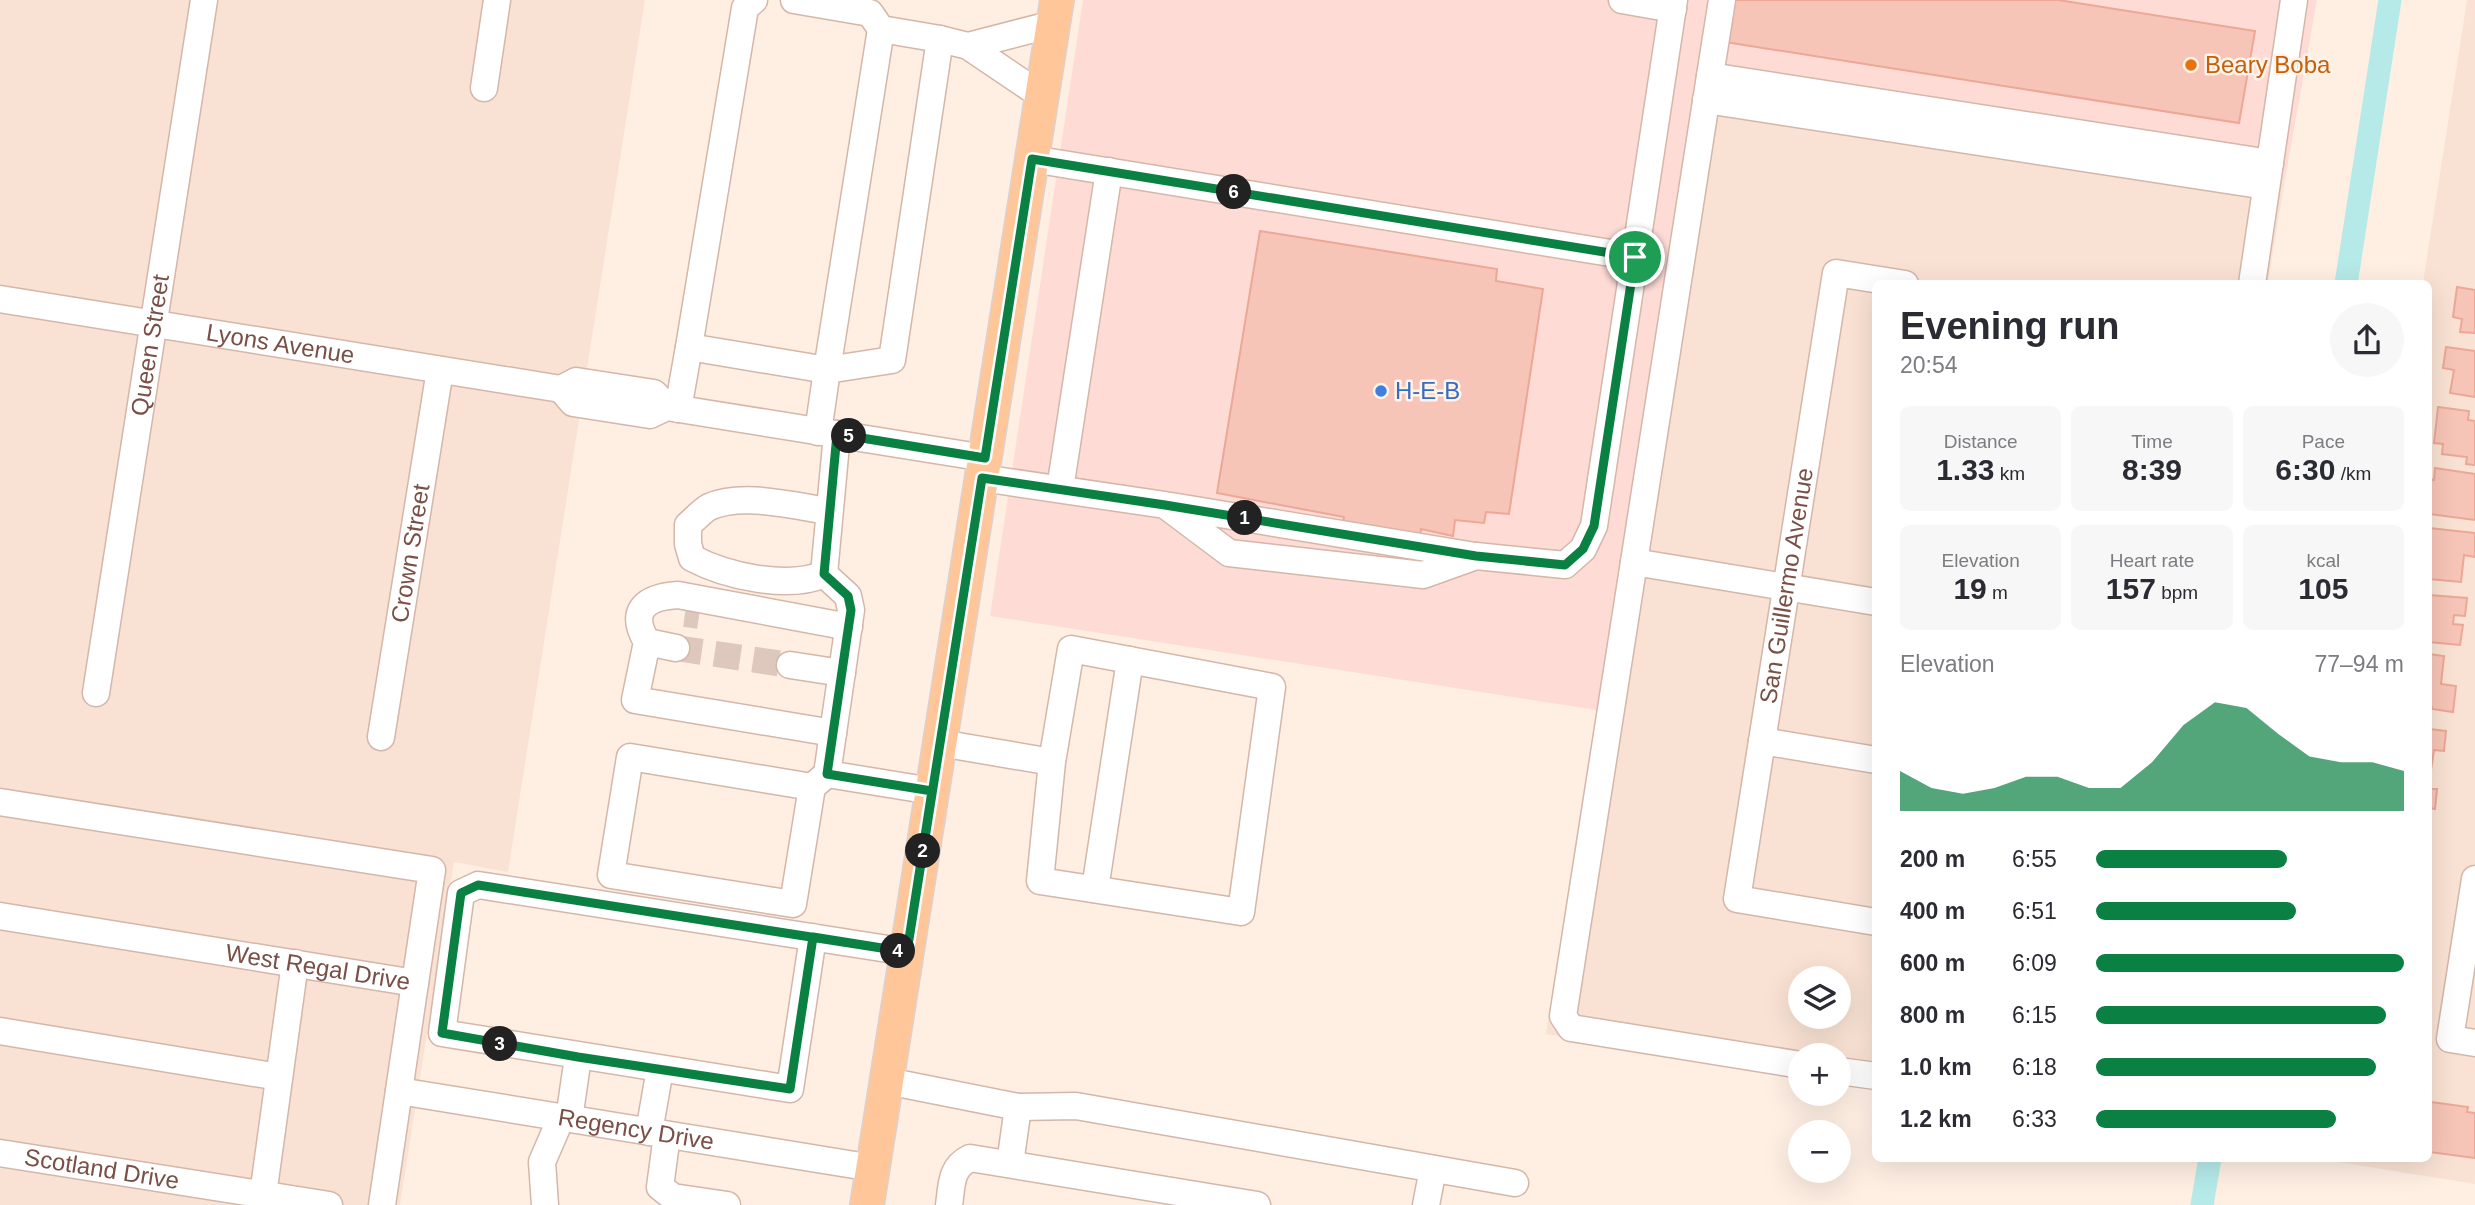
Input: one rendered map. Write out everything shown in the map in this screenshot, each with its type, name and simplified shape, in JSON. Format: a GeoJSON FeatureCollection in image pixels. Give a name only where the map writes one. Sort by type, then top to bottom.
{"type":"FeatureCollection","features":[{"type":"Feature","properties":{"kind":"main road"},"geometry":{"type":"LineString","coordinates":[[867,1205],[1055,12]]}},
{"type":"Feature","properties":{"kind":"street","name":"Queen Street"},"geometry":{"type":"LineString","coordinates":[[96,693],[204,0]]}},
{"type":"Feature","properties":{"kind":"street"},"geometry":{"type":"LineString","coordinates":[[484,88],[497,0]]}},
{"type":"Feature","properties":{"kind":"street"},"geometry":{"type":"LineString","coordinates":[[673,408],[689,346],[745,8],[754,0]]}},
{"type":"Feature","properties":{"kind":"street"},"geometry":{"type":"LineString","coordinates":[[794,0],[870,13],[881,29],[827,370],[829,511],[824,574]]}},
{"type":"Feature","properties":{"kind":"street"},"geometry":{"type":"LineString","coordinates":[[1622,0],[1674,4]]}},
{"type":"Feature","properties":{"kind":"street"},"geometry":{"type":"LineString","coordinates":[[1722,0],[1563,1016],[1571,1028],[1788,1063]]}},
{"type":"Feature","properties":{"kind":"street"},"geometry":{"type":"LineString","coordinates":[[2253,280],[2294,0]]}},
{"type":"Feature","properties":{"kind":"street","name":"Lyons Avenue"},"geometry":{"type":"LineString","coordinates":[[0,299],[561,389],[576,381],[654,393],[673,408],[828,433],[983,468],[1060,489],[1476,556],[1565,565],[1583,549],[1594,526],[1674,4]]}},
{"type":"Feature","properties":{"kind":"street"},"geometry":{"type":"LineString","coordinates":[[968,46],[1055,12]]}},
{"type":"Feature","properties":{"kind":"street"},"geometry":{"type":"LineString","coordinates":[[881,29],[968,46],[1042,96]]}},
{"type":"Feature","properties":{"kind":"street"},"geometry":{"type":"LineString","coordinates":[[689,346],[827,370],[892,360],[940,39]]}},
{"type":"Feature","properties":{"kind":"street"},"geometry":{"type":"LineString","coordinates":[[1708,88],[2268,175]]}},
{"type":"Feature","properties":{"kind":"street"},"geometry":{"type":"LineString","coordinates":[[1032,159],[1635,257]]}},
{"type":"Feature","properties":{"kind":"street"},"geometry":{"type":"LineString","coordinates":[[1060,489],[1110,171]]}},
{"type":"Feature","properties":{"kind":"street","name":"San Guillermo Avenue"},"geometry":{"type":"LineString","coordinates":[[1872,921],[1737,899],[1836,272],[1882,280]]}},
{"type":"Feature","properties":{"kind":"street","name":"Crown Street"},"geometry":{"type":"LineString","coordinates":[[381,737],[440,370]]}},
{"type":"Feature","properties":{"kind":"street"},"geometry":{"type":"LineString","coordinates":[[824,574],[810,580],[789,582],[708,566],[692,558],[688,544],[688,525],[707,508],[747,500],[829,511]]}},
{"type":"Feature","properties":{"kind":"street"},"geometry":{"type":"LineString","coordinates":[[1165,505],[1229,553],[1423,575],[1476,556]]}},
{"type":"Feature","properties":{"kind":"street"},"geometry":{"type":"LineString","coordinates":[[1634,562],[1872,601]]}},
{"type":"Feature","properties":{"kind":"street"},"geometry":{"type":"LineString","coordinates":[[824,574],[848,596],[851,610],[833,733],[819,781],[793,904],[611,875],[630,757],[819,781],[932,791]]}},
{"type":"Feature","properties":{"kind":"street"},"geometry":{"type":"LineString","coordinates":[[833,733],[635,700],[647,642],[640,631],[640,613],[647,601],[659,596],[678,595],[849,626]]}},
{"type":"Feature","properties":{"kind":"street"},"geometry":{"type":"LineString","coordinates":[[659,596],[692,615],[794,628],[815,621]]}},
{"type":"Feature","properties":{"kind":"street"},"geometry":{"type":"LineString","coordinates":[[647,642],[676,648]]}},
{"type":"Feature","properties":{"kind":"street"},"geometry":{"type":"LineString","coordinates":[[1071,649],[1130,660],[1272,687],[1241,912],[1040,881],[1052,762],[1071,649]]}},
{"type":"Feature","properties":{"kind":"street"},"geometry":{"type":"LineString","coordinates":[[1095,889],[1130,660]]}},
{"type":"Feature","properties":{"kind":"street"},"geometry":{"type":"LineString","coordinates":[[790,666],[842,673]]}},
{"type":"Feature","properties":{"kind":"street"},"geometry":{"type":"LineString","coordinates":[[1762,741],[1872,759]]}},
{"type":"Feature","properties":{"kind":"street"},"geometry":{"type":"LineString","coordinates":[[940,743],[1052,762]]}},
{"type":"Feature","properties":{"kind":"street"},"geometry":{"type":"LineString","coordinates":[[0,802],[432,870],[415,983]]}},
{"type":"Feature","properties":{"kind":"street"},"geometry":{"type":"LineString","coordinates":[[2463,1041],[2475,879]]}},
{"type":"Feature","properties":{"kind":"street"},"geometry":{"type":"LineString","coordinates":[[813,937],[790,1089],[442,1033],[461,893],[478,885],[813,937],[907,952]]}},
{"type":"Feature","properties":{"kind":"street","name":"West Regal Drive"},"geometry":{"type":"LineString","coordinates":[[0,916],[415,983],[382,1205]]}},
{"type":"Feature","properties":{"kind":"street"},"geometry":{"type":"LineString","coordinates":[[263,1195],[295,963]]}},
{"type":"Feature","properties":{"kind":"street"},"geometry":{"type":"LineString","coordinates":[[0,1031],[279,1077]]}},
{"type":"Feature","properties":{"kind":"street"},"geometry":{"type":"LineString","coordinates":[[545,1205],[542,1162],[565,1118],[578,1057]]}},
{"type":"Feature","properties":{"kind":"street"},"geometry":{"type":"LineString","coordinates":[[660,1069],[660,1187],[673,1197],[727,1205]]}},
{"type":"Feature","properties":{"kind":"street"},"geometry":{"type":"LineString","coordinates":[[1851,1073],[1872,1075]]}},
{"type":"Feature","properties":{"kind":"street"},"geometry":{"type":"LineString","coordinates":[[887,1081],[1018,1107],[1076,1106],[1515,1184]]}},
{"type":"Feature","properties":{"kind":"street","name":"Regency Drive"},"geometry":{"type":"LineString","coordinates":[[399,1091],[873,1168]]}},
{"type":"Feature","properties":{"kind":"street"},"geometry":{"type":"LineString","coordinates":[[1010,1164],[1018,1107]]}},
{"type":"Feature","properties":{"kind":"street","name":"Scotland Drive"},"geometry":{"type":"LineString","coordinates":[[0,1153],[329,1205]]}},
{"type":"Feature","properties":{"kind":"street"},"geometry":{"type":"LineString","coordinates":[[949,1205],[954,1171],[960,1163],[970,1158],[1257,1205]]}},
{"type":"Feature","properties":{"kind":"street"},"geometry":{"type":"LineString","coordinates":[[1426,1205],[1433,1169]]}},
{"type":"Feature","properties":{"kind":"shaded area"},"geometry":{"type":"Polygon","coordinates":[[[0,0],[645,0],[508,872],[454,862],[400,1205],[0,1205],[0,0]]]}},
{"type":"Feature","properties":{"kind":"shaded area"},"geometry":{"type":"Polygon","coordinates":[[[1083,0],[2317,0],[2285,179],[1697,83],[1597,710],[990,616],[1083,0]]]}},
{"type":"Feature","properties":{"kind":"shaded area"},"geometry":{"type":"Polygon","coordinates":[[[2467,0],[2475,0],[2475,1184],[2339,1162],[2432,1162],[2432,280],[2423,280],[2467,0]]]}},
{"type":"Feature","properties":{"kind":"shaded area"},"geometry":{"type":"Polygon","coordinates":[[[1697,83],[2285,179],[2268,280],[1872,280],[1872,1086],[1851,1083],[1851,1043],[1788,1043],[1788,1073],[1546,1034],[1697,83]]]}},
{"type":"Feature","properties":{"kind":"building"},"geometry":{"type":"Polygon","coordinates":[[[1730,0],[2058,0],[2255,31],[2239,123],[1725,42],[1730,0]]]}},
{"type":"Feature","properties":{"kind":"building","name":"H-E-B"},"geometry":{"type":"Polygon","coordinates":[[[1260,231],[1497,269],[1496,281],[1543,289],[1509,514],[1486,512],[1484,523],[1455,520],[1453,536],[1421,529],[1417,556],[1338,547],[1344,517],[1217,493],[1260,231]]]}},
{"type":"Feature","properties":{"kind":"building"},"geometry":{"type":"Polygon","coordinates":[[[2457,287],[2475,290],[2475,333],[2460,332],[2462,319],[2453,317],[2457,287]]]}},
{"type":"Feature","properties":{"kind":"building"},"geometry":{"type":"Polygon","coordinates":[[[2446,347],[2475,351],[2475,397],[2450,393],[2454,370],[2443,368],[2446,347]]]}},
{"type":"Feature","properties":{"kind":"building"},"geometry":{"type":"Polygon","coordinates":[[[2438,407],[2469,411],[2468,420],[2475,421],[2475,465],[2466,464],[2467,457],[2442,454],[2443,444],[2434,443],[2438,407]]]}},
{"type":"Feature","properties":{"kind":"building"},"geometry":{"type":"Polygon","coordinates":[[[2435,468],[2475,474],[2475,520],[2432,514],[2435,468]]]}},
{"type":"Feature","properties":{"kind":"building"},"geometry":{"type":"Polygon","coordinates":[[[2432,528],[2475,533],[2475,557],[2464,555],[2461,582],[2432,579],[2432,528]]]}},
{"type":"Feature","properties":{"kind":"building"},"geometry":{"type":"Polygon","coordinates":[[[2432,595],[2467,598],[2465,616],[2454,615],[2453,624],[2463,625],[2460,645],[2432,642],[2432,595]]]}},
{"type":"Feature","properties":{"kind":"building"},"geometry":{"type":"Polygon","coordinates":[[[2432,654],[2444,656],[2441,684],[2456,686],[2453,712],[2432,709],[2432,654]]]}},
{"type":"Feature","properties":{"kind":"building"},"geometry":{"type":"Polygon","coordinates":[[[2432,729],[2446,731],[2444,751],[2434,750],[2432,763],[2432,729]]]}},
{"type":"Feature","properties":{"kind":"building"},"geometry":{"type":"Polygon","coordinates":[[[2432,789],[2437,789],[2435,809],[2432,808],[2432,789]]]}},
{"type":"Feature","properties":{"kind":"building"},"geometry":{"type":"Polygon","coordinates":[[[2432,1102],[2468,1107],[2467,1112],[2475,1113],[2475,1158],[2432,1152],[2432,1102]]]}},
{"type":"Feature","properties":{"kind":"waterway"},"geometry":{"type":"LineString","coordinates":[[2347,280],[2390,0]]}},
{"type":"Feature","properties":{"kind":"waterway"},"geometry":{"type":"LineString","coordinates":[[2202,1205],[2209,1162]]}},
{"type":"Feature","properties":{"kind":"tunnel"},"geometry":{"type":"LineString","coordinates":[[685,614],[699,616]]}},
{"type":"Feature","properties":{"kind":"tunnel"},"geometry":{"type":"LineString","coordinates":[[676,648],[790,665]]}},
{"type":"Feature","properties":{"kind":"place","name":"Beary Boba"},"geometry":{"type":"Point","coordinates":[2191,65]}},
{"type":"Feature","properties":{"kind":"place","name":"H-E-B"},"geometry":{"type":"Point","coordinates":[1381,391]}},
{"type":"Feature","properties":{"kind":"route"},"geometry":{"type":"LineString","coordinates":[[1635,257],[1032,159],[985,458],[837,434],[824,574],[848,596],[851,610],[827,774],[932,791],[920,872],[907,952],[478,885],[461,893],[442,1033],[790,1089],[813,937],[907,952],[932,791],[982,478],[1476,556],[1565,565],[1583,549],[1594,526],[1635,257]]}}]}
